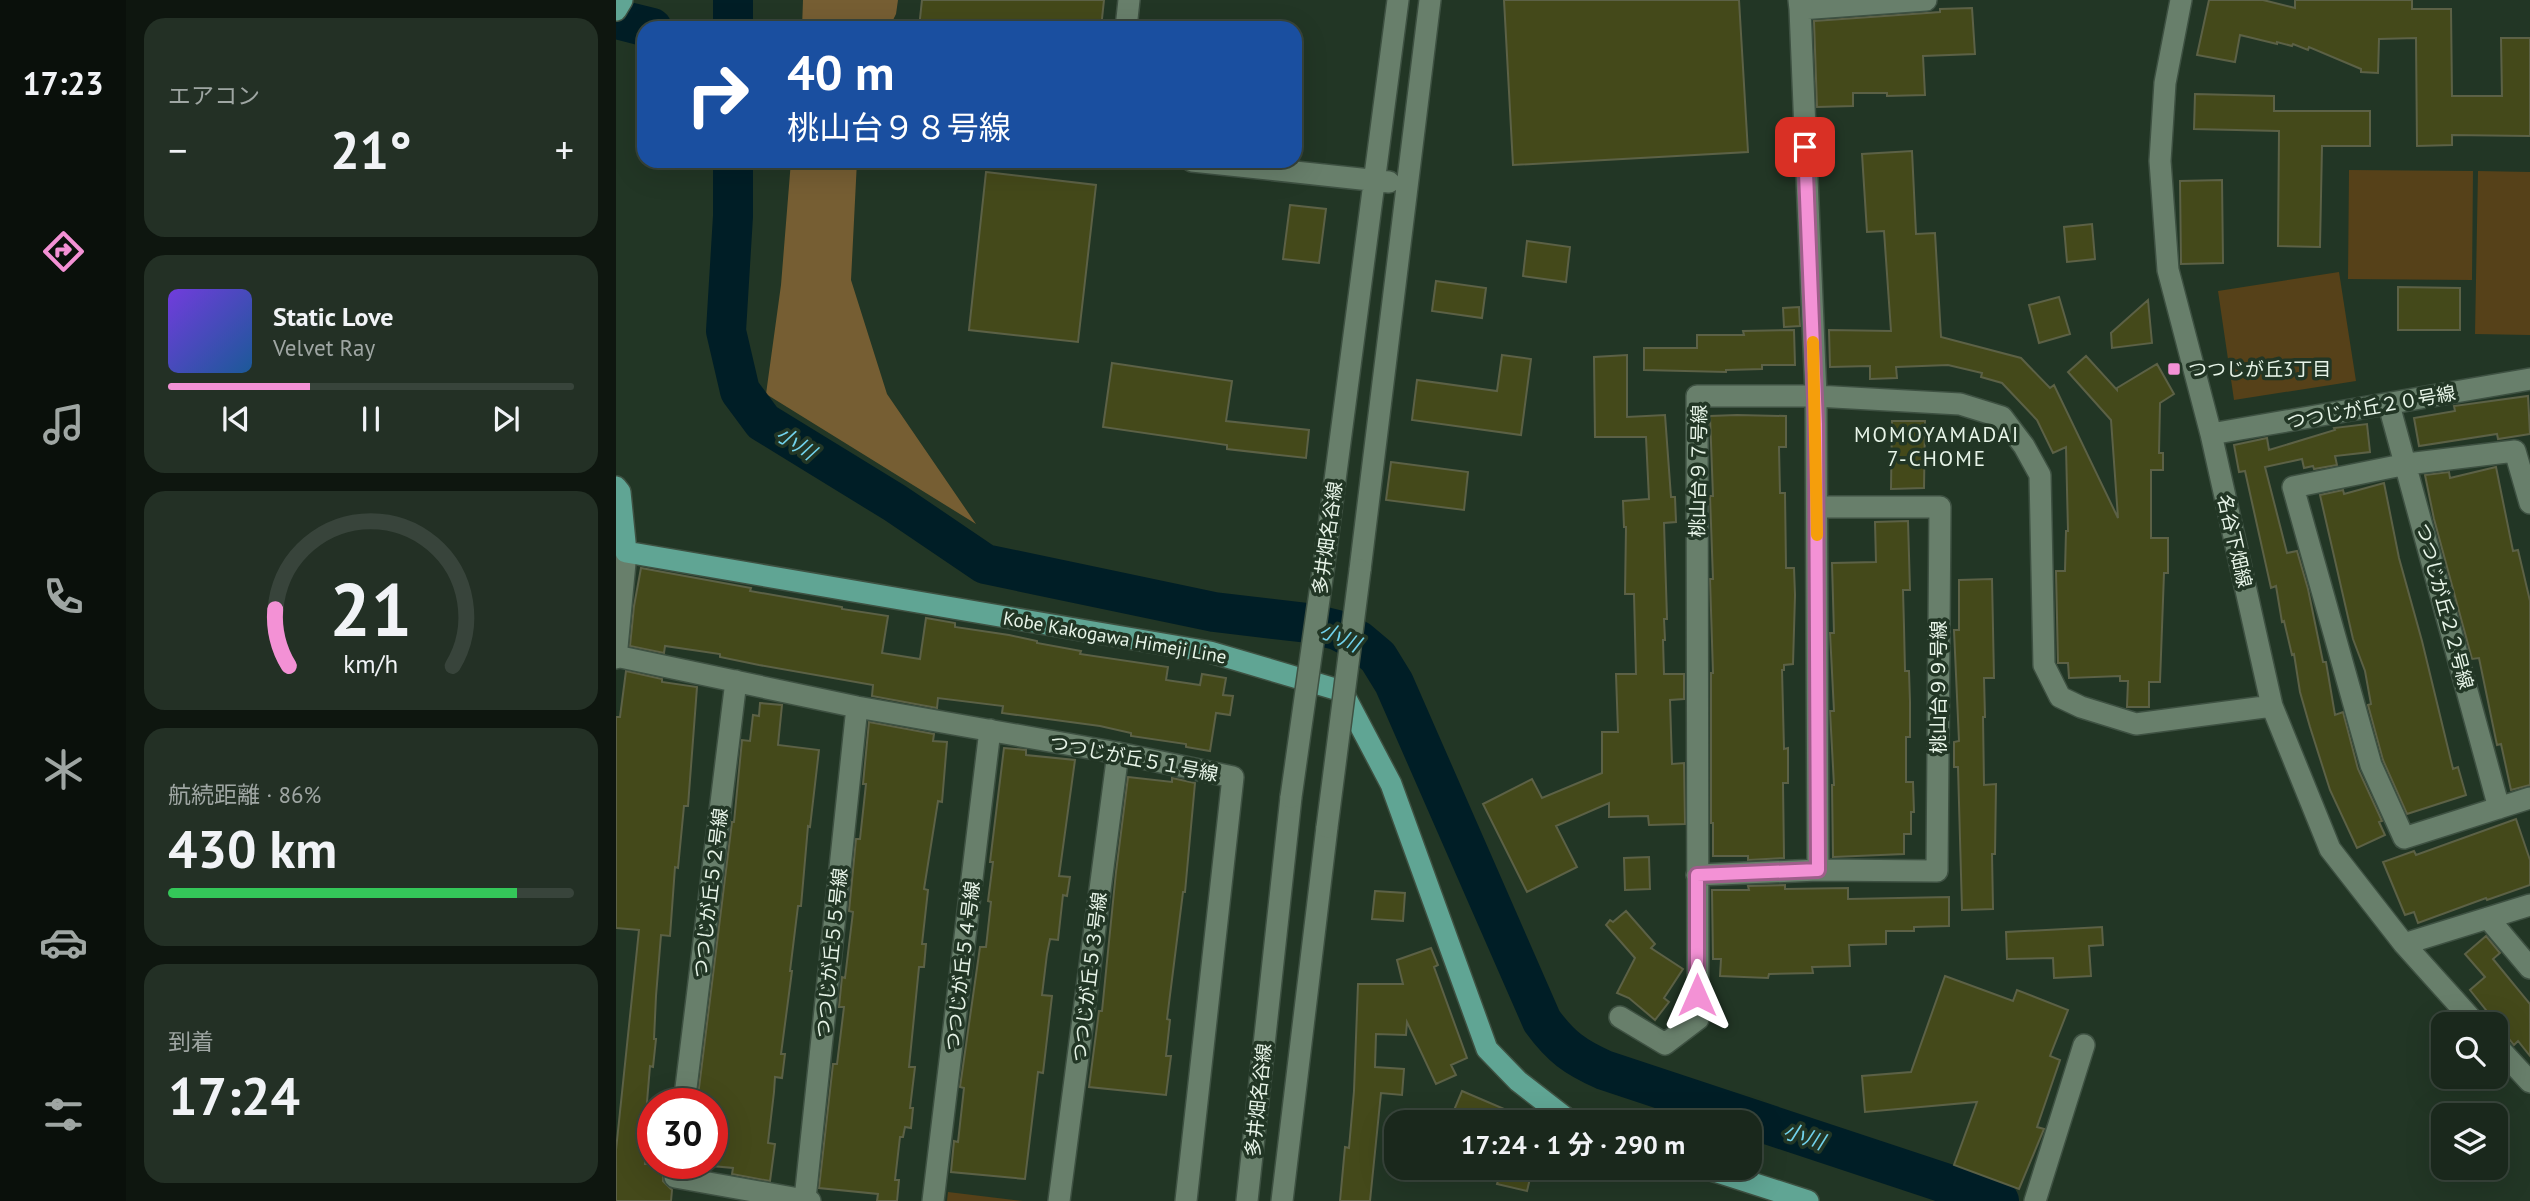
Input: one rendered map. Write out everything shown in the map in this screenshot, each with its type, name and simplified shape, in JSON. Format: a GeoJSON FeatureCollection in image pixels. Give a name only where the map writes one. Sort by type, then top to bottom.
{"type":"FeatureCollection","features":[{"type":"Feature","properties":{"kind":"main road"},"geometry":{"type":"LineString","coordinates":[[616,10],[622,0]]}},
{"type":"Feature","properties":{"kind":"main road"},"geometry":{"type":"LineString","coordinates":[[616,487],[620,492],[626,552]]}},
{"type":"Feature","properties":{"kind":"main road","name":"Kobe Kakogawa Himeji Line"},"geometry":{"type":"LineString","coordinates":[[626,552],[1210,652],[1342,691],[1391,784],[1487,1049],[1518,1080],[1556,1110]]}},
{"type":"Feature","properties":{"kind":"main road"},"geometry":{"type":"LineString","coordinates":[[1743,1180],[1808,1201]]}},
{"type":"Feature","properties":{"kind":"street"},"geometry":{"type":"LineString","coordinates":[[1127,21],[1129,0]]}},
{"type":"Feature","properties":{"kind":"street","name":"多井畑名谷線"},"geometry":{"type":"LineString","coordinates":[[1247,1201],[1292,797],[1398,0]]}},
{"type":"Feature","properties":{"kind":"street","name":"多井畑名谷線"},"geometry":{"type":"LineString","coordinates":[[1282,1201],[1405,184],[1430,0]]}},
{"type":"Feature","properties":{"kind":"street"},"geometry":{"type":"LineString","coordinates":[[1697,875],[1818,870],[1815,396],[1799,4],[1926,0]]}},
{"type":"Feature","properties":{"kind":"street","name":"名谷下畑線"},"geometry":{"type":"LineString","coordinates":[[2181,0],[2165,83],[2160,161],[2168,270],[2211,434],[2272,706],[2330,849],[2404,944],[2465,1012]]}},
{"type":"Feature","properties":{"kind":"street"},"geometry":{"type":"LineString","coordinates":[[1256,168],[1405,184]]}},
{"type":"Feature","properties":{"kind":"street","name":"つつじが丘２０号線"},"geometry":{"type":"LineString","coordinates":[[2211,434],[2530,379]]}},
{"type":"Feature","properties":{"kind":"street","name":"桃山台９７号線"},"geometry":{"type":"LineString","coordinates":[[1619,1017],[1665,1045],[1698,1019],[1697,396],[1815,396],[1960,404],[2002,417],[2024,446],[2040,475],[2044,665],[2060,697],[2081,707],[2136,724],[2272,706]]}},
{"type":"Feature","properties":{"kind":"street","name":"つつじが丘２２号線"},"geometry":{"type":"LineString","coordinates":[[2389,405],[2499,808]]}},
{"type":"Feature","properties":{"kind":"street"},"geometry":{"type":"LineString","coordinates":[[2530,503],[2515,451],[2407,464],[2293,486],[2371,765],[2404,838],[2530,799]]}},
{"type":"Feature","properties":{"kind":"street","name":"桃山台９９号線"},"geometry":{"type":"LineString","coordinates":[[1817,507],[1940,507],[1937,871],[1818,870]]}},
{"type":"Feature","properties":{"kind":"street"},"geometry":{"type":"LineString","coordinates":[[616,657],[626,552]]}},
{"type":"Feature","properties":{"kind":"street","name":"つつじが丘５１号線"},"geometry":{"type":"LineString","coordinates":[[616,657],[857,707],[1118,753],[1233,777],[1186,1201]]}},
{"type":"Feature","properties":{"kind":"street","name":"つつじが丘５２号線"},"geometry":{"type":"LineString","coordinates":[[686,1088],[736,681]]}},
{"type":"Feature","properties":{"kind":"street","name":"つつじが丘５５号線"},"geometry":{"type":"LineString","coordinates":[[807,1200],[857,707]]}},
{"type":"Feature","properties":{"kind":"street","name":"つつじが丘５４号線"},"geometry":{"type":"LineString","coordinates":[[933,1201],[990,730]]}},
{"type":"Feature","properties":{"kind":"street","name":"つつじが丘５３号線"},"geometry":{"type":"LineString","coordinates":[[1059,1201],[1118,753]]}},
{"type":"Feature","properties":{"kind":"street"},"geometry":{"type":"LineString","coordinates":[[2404,944],[2530,905]]}},
{"type":"Feature","properties":{"kind":"street"},"geometry":{"type":"LineString","coordinates":[[2488,918],[2530,968]]}},
{"type":"Feature","properties":{"kind":"street"},"geometry":{"type":"LineString","coordinates":[[2035,1201],[2084,1045]]}},
{"type":"Feature","properties":{"kind":"street"},"geometry":{"type":"LineString","coordinates":[[2508,1058],[2530,1082]]}},
{"type":"Feature","properties":{"kind":"street"},"geometry":{"type":"LineString","coordinates":[[686,1179],[807,1200]]}},
{"type":"Feature","properties":{"kind":"shaded area"},"geometry":{"type":"Polygon","coordinates":[[[803,0],[898,0],[892,21],[802,21],[803,0]]]}},
{"type":"Feature","properties":{"kind":"shaded area"},"geometry":{"type":"Polygon","coordinates":[[[790,168],[857,168],[851,280],[887,394],[976,524],[766,394],[781,285],[790,168]]]}},
{"type":"Feature","properties":{"kind":"shaded area"},"geometry":{"type":"Polygon","coordinates":[[[2349,170],[2473,171],[2472,280],[2348,279],[2349,170]]]}},
{"type":"Feature","properties":{"kind":"shaded area"},"geometry":{"type":"Polygon","coordinates":[[[2478,171],[2530,172],[2530,335],[2475,334],[2478,171]]]}},
{"type":"Feature","properties":{"kind":"shaded area"},"geometry":{"type":"Polygon","coordinates":[[[2339,272],[2356,381],[2234,400],[2218,291],[2339,272]]]}},
{"type":"Feature","properties":{"kind":"shaded area"},"geometry":{"type":"Polygon","coordinates":[[[948,1192],[1023,1201],[947,1201],[948,1192]]]}},
{"type":"Feature","properties":{"kind":"building"},"geometry":{"type":"Polygon","coordinates":[[[922,0],[1104,0],[1102,21],[920,21],[922,0]]]}},
{"type":"Feature","properties":{"kind":"building"},"geometry":{"type":"Polygon","coordinates":[[[1504,0],[1739,0],[1748,152],[1513,165],[1504,0]]]}},
{"type":"Feature","properties":{"kind":"building"},"geometry":{"type":"Polygon","coordinates":[[[2209,0],[2263,0],[2295,8],[2295,0],[2412,0],[2412,9],[2451,9],[2452,96],[2502,96],[2501,38],[2530,38],[2530,136],[2452,135],[2452,145],[2417,146],[2416,38],[2379,39],[2378,73],[2361,72],[2361,69],[2309,47],[2308,50],[2293,44],[2277,44],[2240,35],[2235,62],[2197,55],[2209,0]]]}},
{"type":"Feature","properties":{"kind":"building"},"geometry":{"type":"Polygon","coordinates":[[[1972,8],[1975,54],[1923,56],[1925,95],[1853,93],[1853,106],[1817,107],[1814,21],[1972,8]]]}},
{"type":"Feature","properties":{"kind":"building"},"geometry":{"type":"Polygon","coordinates":[[[2195,94],[2274,96],[2274,111],[2370,111],[2370,146],[2322,146],[2320,247],[2278,246],[2279,131],[2194,129],[2195,94]]]}},
{"type":"Feature","properties":{"kind":"building"},"geometry":{"type":"Polygon","coordinates":[[[1912,151],[1916,234],[1935,233],[1941,337],[2021,358],[2050,388],[2054,385],[2118,518],[2111,420],[2068,372],[2086,356],[2117,390],[2157,364],[2174,394],[2160,403],[2159,453],[2163,453],[2163,470],[2151,470],[2151,538],[2168,538],[2168,573],[2164,573],[2160,682],[2149,682],[2149,707],[2127,707],[2128,681],[2120,681],[2120,676],[2069,678],[2068,663],[2058,663],[2056,571],[2065,571],[2068,531],[2066,447],[2053,453],[2037,420],[2002,383],[1981,377],[1982,373],[1948,365],[1896,367],[1897,378],[1870,379],[1870,366],[1830,367],[1829,330],[1891,331],[1884,231],[1867,232],[1862,154],[1912,151]]]}},
{"type":"Feature","properties":{"kind":"building"},"geometry":{"type":"Polygon","coordinates":[[[986,172],[1096,185],[1078,342],[969,330],[986,172]]]}},
{"type":"Feature","properties":{"kind":"building"},"geometry":{"type":"Polygon","coordinates":[[[2222,180],[2223,263],[2181,264],[2180,181],[2222,180]]]}},
{"type":"Feature","properties":{"kind":"building"},"geometry":{"type":"Polygon","coordinates":[[[1290,205],[1326,209],[1319,263],[1283,259],[1290,205]]]}},
{"type":"Feature","properties":{"kind":"building"},"geometry":{"type":"Polygon","coordinates":[[[2092,224],[2095,259],[2067,262],[2064,227],[2092,224]]]}},
{"type":"Feature","properties":{"kind":"building"},"geometry":{"type":"Polygon","coordinates":[[[1527,241],[1570,247],[1566,282],[1523,276],[1527,241]]]}},
{"type":"Feature","properties":{"kind":"building"},"geometry":{"type":"Polygon","coordinates":[[[1436,281],[1486,288],[1482,318],[1432,311],[1436,281]]]}},
{"type":"Feature","properties":{"kind":"building"},"geometry":{"type":"Polygon","coordinates":[[[2398,287],[2460,288],[2460,330],[2398,330],[2398,287]]]}},
{"type":"Feature","properties":{"kind":"building"},"geometry":{"type":"Polygon","coordinates":[[[2059,297],[2070,334],[2039,343],[2029,305],[2059,297]]]}},
{"type":"Feature","properties":{"kind":"building"},"geometry":{"type":"Polygon","coordinates":[[[2148,300],[2152,343],[2112,348],[2111,333],[2148,300]]]}},
{"type":"Feature","properties":{"kind":"building"},"geometry":{"type":"Polygon","coordinates":[[[1799,307],[1800,326],[1784,327],[1783,308],[1799,307]]]}},
{"type":"Feature","properties":{"kind":"building"},"geometry":{"type":"Polygon","coordinates":[[[1794,330],[1795,365],[1762,365],[1762,369],[1726,372],[1644,370],[1644,348],[1697,348],[1697,335],[1744,335],[1743,331],[1794,330]]]}},
{"type":"Feature","properties":{"kind":"building"},"geometry":{"type":"Polygon","coordinates":[[[1502,355],[1531,359],[1521,435],[1412,420],[1417,380],[1497,391],[1502,355]]]}},
{"type":"Feature","properties":{"kind":"building"},"geometry":{"type":"Polygon","coordinates":[[[1627,355],[1627,417],[1665,415],[1671,497],[1675,497],[1676,522],[1664,523],[1667,619],[1664,619],[1664,674],[1684,674],[1684,699],[1670,700],[1672,764],[1684,763],[1685,824],[1649,825],[1648,816],[1609,817],[1609,803],[1556,826],[1577,867],[1527,892],[1483,804],[1532,779],[1542,798],[1602,773],[1602,732],[1618,732],[1616,674],[1636,674],[1634,594],[1625,594],[1626,527],[1623,501],[1649,499],[1646,437],[1595,437],[1594,357],[1627,355]]]}},
{"type":"Feature","properties":{"kind":"building"},"geometry":{"type":"Polygon","coordinates":[[[1112,363],[1232,381],[1226,421],[1309,430],[1306,458],[1227,449],[1227,445],[1103,427],[1112,363]]]}},
{"type":"Feature","properties":{"kind":"building"},"geometry":{"type":"Polygon","coordinates":[[[2528,396],[2530,434],[2498,439],[2497,434],[2419,446],[2414,418],[2455,411],[2454,406],[2528,396]]]}},
{"type":"Feature","properties":{"kind":"building"},"geometry":{"type":"Polygon","coordinates":[[[1710,416],[1786,416],[1786,447],[1779,447],[1780,493],[1785,493],[1786,568],[1794,568],[1795,595],[1793,664],[1784,665],[1782,670],[1784,749],[1788,748],[1788,783],[1783,783],[1784,858],[1748,860],[1748,856],[1713,856],[1710,579],[1713,579],[1710,496],[1713,496],[1710,416]]]}},
{"type":"Feature","properties":{"kind":"building"},"geometry":{"type":"Polygon","coordinates":[[[1892,421],[1925,421],[1924,488],[1891,489],[1892,421]]]}},
{"type":"Feature","properties":{"kind":"building"},"geometry":{"type":"Polygon","coordinates":[[[2367,424],[2370,452],[2335,456],[2337,465],[2314,469],[2313,466],[2304,468],[2302,459],[2265,467],[2287,553],[2297,551],[2308,589],[2323,662],[2326,662],[2335,715],[2343,712],[2358,769],[2382,821],[2379,822],[2385,835],[2357,848],[2330,790],[2310,727],[2300,692],[2294,654],[2292,655],[2284,621],[2282,622],[2276,586],[2271,588],[2245,471],[2239,472],[2234,445],[2267,438],[2269,450],[2335,430],[2334,428],[2367,424]]]}},
{"type":"Feature","properties":{"kind":"building"},"geometry":{"type":"Polygon","coordinates":[[[1391,462],[1468,472],[1464,510],[1386,500],[1391,462]]]}},
{"type":"Feature","properties":{"kind":"building"},"geometry":{"type":"Polygon","coordinates":[[[2496,467],[2513,551],[2518,550],[2530,601],[2530,785],[2511,790],[2501,744],[2497,745],[2479,658],[2472,659],[2434,519],[2425,475],[2449,472],[2450,478],[2496,467]]]}},
{"type":"Feature","properties":{"kind":"building"},"geometry":{"type":"Polygon","coordinates":[[[2384,483],[2399,558],[2453,769],[2458,767],[2466,795],[2407,814],[2383,760],[2368,705],[2371,704],[2365,671],[2353,639],[2320,495],[2343,490],[2344,494],[2384,483]]]}},
{"type":"Feature","properties":{"kind":"building"},"geometry":{"type":"Polygon","coordinates":[[[1908,521],[1910,590],[1903,590],[1905,671],[1909,671],[1910,702],[1910,737],[1906,737],[1906,782],[1913,782],[1914,812],[1911,812],[1911,834],[1904,834],[1904,854],[1833,857],[1834,785],[1830,711],[1834,711],[1830,633],[1834,633],[1832,563],[1876,562],[1875,522],[1908,521]]]}},
{"type":"Feature","properties":{"kind":"building"},"geometry":{"type":"Polygon","coordinates":[[[641,568],[888,616],[882,653],[920,659],[926,618],[955,623],[955,627],[1009,635],[1081,651],[1080,654],[1168,667],[1166,680],[1200,685],[1202,674],[1226,678],[1223,695],[1233,696],[1230,715],[1216,713],[1210,751],[1186,747],[1186,744],[1131,736],[1131,733],[1100,726],[1002,713],[1003,706],[938,698],[937,708],[872,696],[873,685],[759,665],[720,657],[720,654],[665,646],[664,653],[630,646],[641,568]]]}},
{"type":"Feature","properties":{"kind":"building"},"geometry":{"type":"Polygon","coordinates":[[[1992,579],[1994,678],[1984,678],[1983,717],[1984,785],[1996,784],[1995,854],[1992,854],[1993,909],[1962,910],[1958,767],[1954,767],[1954,742],[1959,741],[1954,630],[1959,630],[1959,580],[1992,579]]]}},
{"type":"Feature","properties":{"kind":"building"},"geometry":{"type":"Polygon","coordinates":[[[626,671],[662,679],[662,682],[697,687],[688,806],[684,806],[678,868],[675,867],[670,936],[661,935],[653,1067],[650,1066],[648,1088],[637,1088],[637,1179],[663,1179],[672,1190],[671,1201],[616,1201],[616,1150],[639,930],[616,928],[616,717],[620,717],[626,671]]]}},
{"type":"Feature","properties":{"kind":"building"},"geometry":{"type":"Polygon","coordinates":[[[760,703],[782,705],[778,745],[819,750],[810,827],[808,826],[801,906],[798,906],[790,971],[781,1054],[785,1054],[782,1078],[775,1077],[768,1143],[775,1144],[770,1181],[732,1174],[733,1168],[728,1168],[728,1088],[699,1088],[734,822],[742,740],[750,741],[753,715],[759,716],[760,703]]]}},
{"type":"Feature","properties":{"kind":"building"},"geometry":{"type":"Polygon","coordinates":[[[869,722],[934,734],[933,741],[947,742],[942,802],[938,801],[924,889],[928,890],[922,944],[926,944],[924,967],[919,967],[909,1067],[915,1067],[910,1108],[913,1108],[911,1128],[905,1127],[903,1137],[900,1137],[895,1180],[899,1180],[897,1201],[877,1201],[878,1194],[819,1188],[833,1064],[837,1064],[844,1007],[839,1007],[853,912],[849,911],[856,839],[860,839],[866,784],[863,784],[869,722]]]}},
{"type":"Feature","properties":{"kind":"building"},"geometry":{"type":"Polygon","coordinates":[[[1004,748],[1026,750],[1026,755],[1075,760],[1059,876],[1070,877],[1067,896],[1063,895],[1058,940],[1050,939],[1047,954],[1042,995],[1052,996],[1043,1073],[1038,1072],[1025,1179],[951,1172],[954,1141],[958,1142],[964,1088],[960,1087],[980,947],[986,947],[993,862],[990,862],[1004,748]]]}},
{"type":"Feature","properties":{"kind":"building"},"geometry":{"type":"Polygon","coordinates":[[[1128,777],[1172,782],[1172,778],[1195,783],[1185,892],[1167,1019],[1170,1020],[1166,1056],[1171,1056],[1166,1095],[1089,1087],[1099,1011],[1102,1011],[1128,777]]]}},
{"type":"Feature","properties":{"kind":"building"},"geometry":{"type":"Polygon","coordinates":[[[2516,819],[2530,860],[2530,885],[2418,923],[2414,912],[2405,915],[2383,862],[2414,851],[2416,855],[2516,819]]]}},
{"type":"Feature","properties":{"kind":"building"},"geometry":{"type":"Polygon","coordinates":[[[1649,857],[1650,889],[1625,890],[1624,858],[1649,857]]]}},
{"type":"Feature","properties":{"kind":"building"},"geometry":{"type":"Polygon","coordinates":[[[1785,885],[1785,889],[1848,888],[1848,899],[1949,897],[1949,926],[1914,927],[1914,931],[1886,931],[1886,944],[1849,945],[1850,966],[1812,967],[1813,973],[1769,974],[1768,978],[1720,976],[1721,959],[1713,959],[1712,890],[1749,890],[1748,886],[1785,885]]]}},
{"type":"Feature","properties":{"kind":"building"},"geometry":{"type":"Polygon","coordinates":[[[1375,891],[1405,893],[1403,921],[1372,919],[1375,891]]]}},
{"type":"Feature","properties":{"kind":"building"},"geometry":{"type":"Polygon","coordinates":[[[1626,911],[1655,944],[1651,948],[1683,969],[1664,998],[1669,1002],[1655,1020],[1629,998],[1617,993],[1635,958],[1606,925],[1626,911]]]}},
{"type":"Feature","properties":{"kind":"building"},"geometry":{"type":"Polygon","coordinates":[[[2102,927],[2103,945],[2089,946],[2091,976],[2054,978],[2053,958],[2007,959],[2006,932],[2102,927]]]}},
{"type":"Feature","properties":{"kind":"building"},"geometry":{"type":"Polygon","coordinates":[[[2486,936],[2500,953],[2493,959],[2530,1004],[2530,1056],[2518,1041],[2514,1045],[2508,1038],[2508,1012],[2488,1012],[2470,990],[2485,977],[2465,954],[2486,936]]]}},
{"type":"Feature","properties":{"kind":"building"},"geometry":{"type":"Polygon","coordinates":[[[1431,948],[1438,965],[1434,967],[1467,1058],[1451,1065],[1456,1075],[1436,1084],[1407,1022],[1406,1035],[1376,1034],[1375,1067],[1404,1069],[1402,1095],[1381,1093],[1370,1201],[1340,1201],[1345,1147],[1349,1148],[1354,1091],[1358,984],[1403,984],[1397,960],[1431,948]]]}},
{"type":"Feature","properties":{"kind":"building"},"geometry":{"type":"Polygon","coordinates":[[[1945,976],[2013,1001],[2017,990],[2068,1010],[2050,1056],[2060,1060],[2037,1127],[2044,1129],[2019,1189],[1954,1165],[1977,1102],[1865,1112],[1862,1076],[1911,1072],[1945,976]]]}},
{"type":"Feature","properties":{"kind":"building"},"geometry":{"type":"Polygon","coordinates":[[[1462,1091],[1507,1110],[1454,1110],[1462,1091]]]}},
{"type":"Feature","properties":{"kind":"building"},"geometry":{"type":"Polygon","coordinates":[[[1498,1180],[1530,1180],[1527,1191],[1497,1184],[1498,1180]]]}},
{"type":"Feature","properties":{"kind":"waterway","name":"小川"},"geometry":{"type":"LineString","coordinates":[[733,0],[733,21]]}},
{"type":"Feature","properties":{"kind":"waterway"},"geometry":{"type":"LineString","coordinates":[[616,19],[637,24]]}},
{"type":"Feature","properties":{"kind":"waterway","name":"小川"},"geometry":{"type":"LineString","coordinates":[[733,168],[726,331],[740,391],[763,422],[895,503],[985,564],[1214,612],[1308,623],[1337,630],[1359,641],[1378,657],[1394,683],[1542,1021],[1562,1045],[1604,1070],[1999,1201]]}},
{"type":"Feature","properties":{"kind":"slow traffic"},"geometry":{"type":"LineString","coordinates":[[1813,342],[1817,535]]}},
{"type":"Feature","properties":{"kind":"place","name":"つつじが丘3丁目"},"geometry":{"type":"Point","coordinates":[2174,369]}},
{"type":"Feature","properties":{"kind":"district","name":"MOMOYAMADAI 7-CHOME"},"geometry":{"type":"Point","coordinates":[1937,446]}},
{"type":"Feature","properties":{"kind":"route"},"geometry":{"type":"LineString","coordinates":[[1697,995],[1697,875],[1818,870],[1816,424],[1805,147]]}}]}
